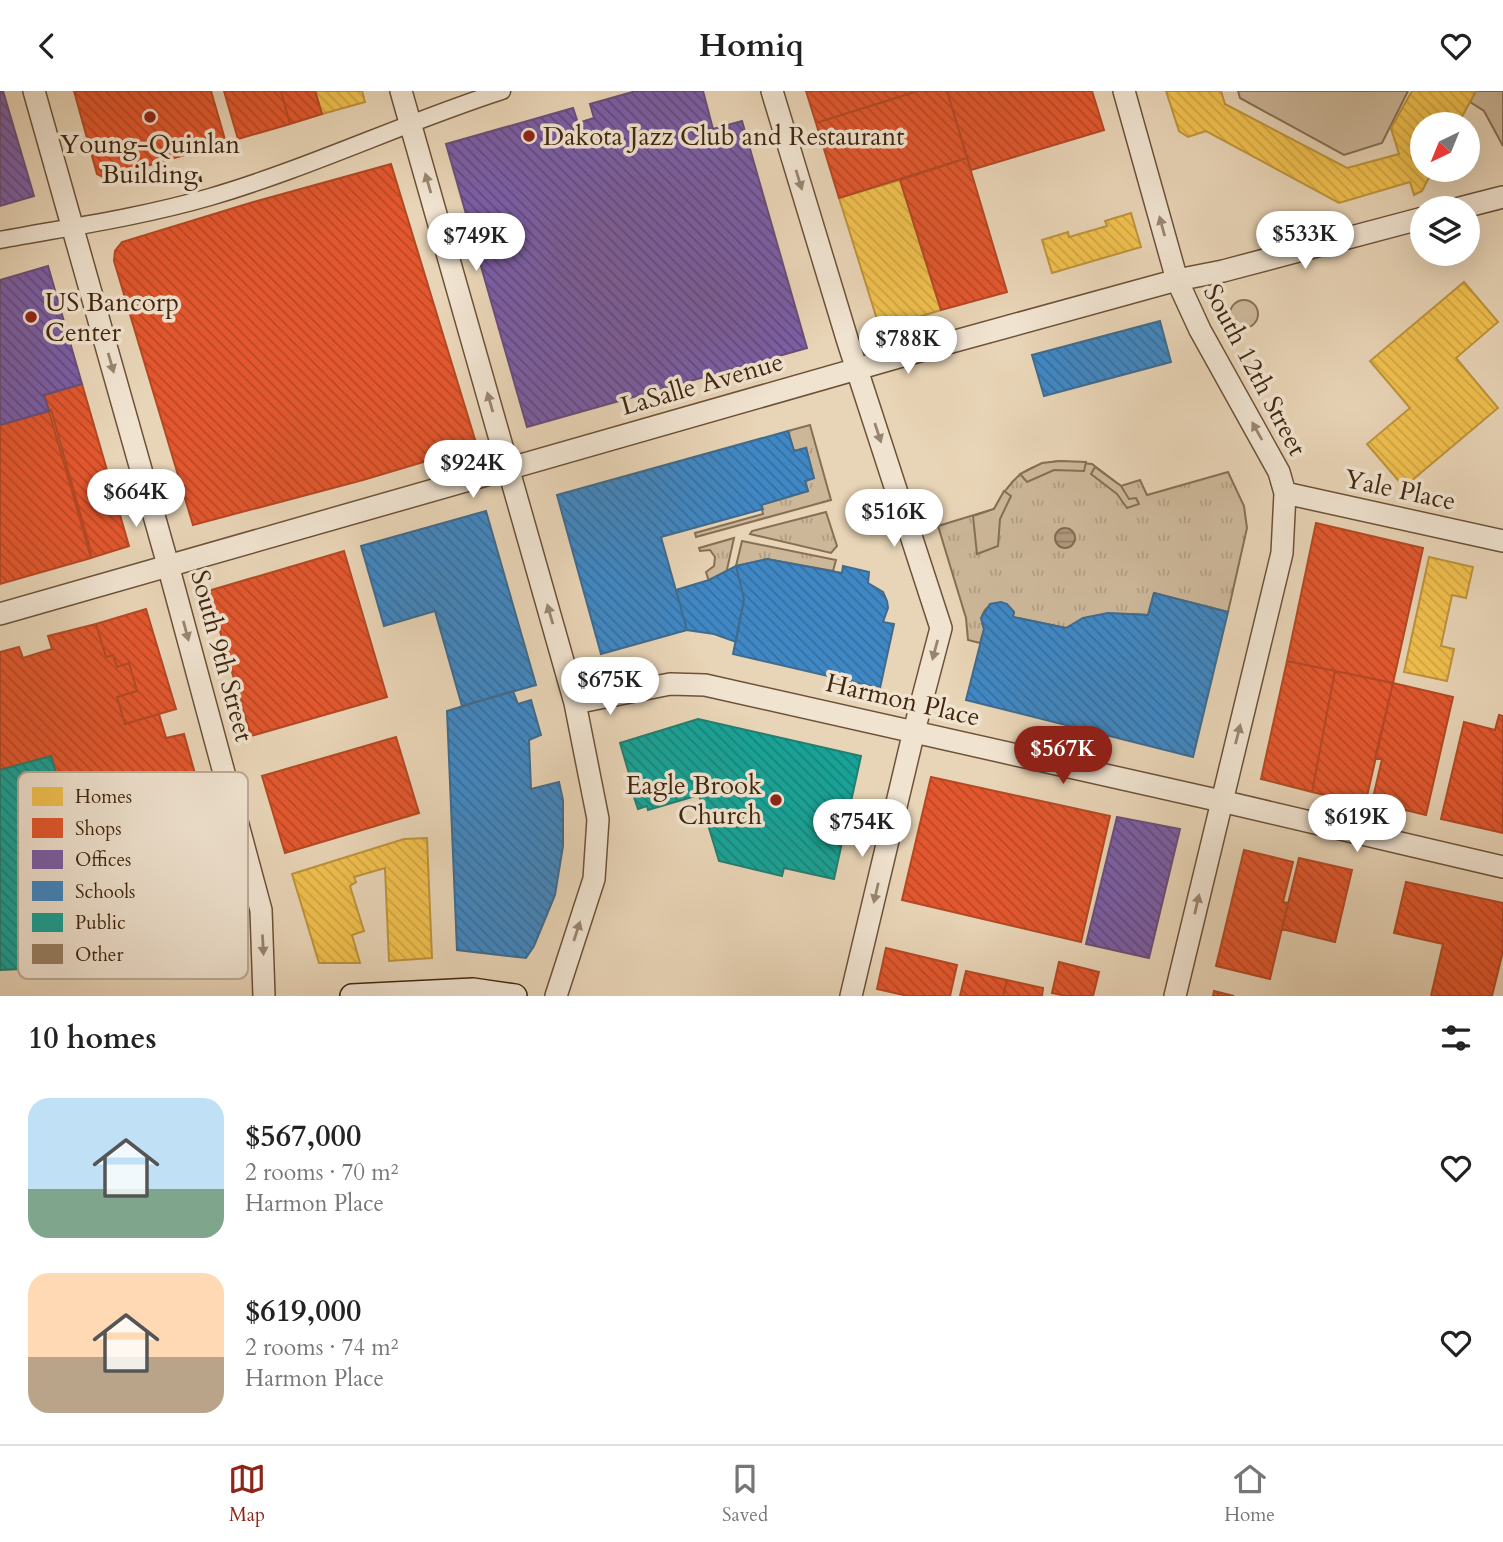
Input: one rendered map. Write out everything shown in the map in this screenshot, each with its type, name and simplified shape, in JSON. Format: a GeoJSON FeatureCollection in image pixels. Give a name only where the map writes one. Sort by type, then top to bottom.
{"type":"FeatureCollection","features":[{"type":"Feature","properties":{"kind":"main road"},"geometry":{"type":"LineString","coordinates":[[352,996],[473,990],[515,996]]}},
{"type":"Feature","properties":{"kind":"street","name":"South 9th Street"},"geometry":{"type":"LineString","coordinates":[[34,91],[224,772]]}},
{"type":"Feature","properties":{"kind":"street"},"geometry":{"type":"LineString","coordinates":[[401,91],[575,703],[598,819],[594,879],[556,996]]}},
{"type":"Feature","properties":{"kind":"street"},"geometry":{"type":"LineString","coordinates":[[0,240],[209,197],[325,158],[502,91]]}},
{"type":"Feature","properties":{"kind":"street"},"geometry":{"type":"LineString","coordinates":[[772,91],[941,628],[851,996]]}},
{"type":"Feature","properties":{"kind":"street","name":"South 12th Street"},"geometry":{"type":"LineString","coordinates":[[1124,91],[1177,280],[1200,330],[1279,472],[1285,493],[1282,553],[1175,996]]}},
{"type":"Feature","properties":{"kind":"street"},"geometry":{"type":"LineString","coordinates":[[1480,203],[1503,197]]}},
{"type":"Feature","properties":{"kind":"street","name":"LaSalle Avenue"},"geometry":{"type":"LineString","coordinates":[[0,614],[857,368],[1177,280],[1223,271],[1410,221]]}},
{"type":"Feature","properties":{"kind":"street","name":"Yale Place"},"geometry":{"type":"LineString","coordinates":[[1285,493],[1503,541]]}},
{"type":"Feature","properties":{"kind":"street","name":"Harmon Place"},"geometry":{"type":"LineString","coordinates":[[575,703],[687,683],[1221,800],[1503,867]]}},
{"type":"Feature","properties":{"kind":"street","name":"South 9th Street"},"geometry":{"type":"LineString","coordinates":[[248,862],[261,910],[264,996]]}},
{"type":"Feature","properties":{"kind":"green space"},"geometry":{"type":"Polygon","coordinates":[[[1238,91],[1408,91],[1382,143],[1344,155],[1240,98],[1238,91]]]}},
{"type":"Feature","properties":{"kind":"green space"},"geometry":{"type":"Polygon","coordinates":[[[1476,91],[1503,91],[1503,146],[1484,111],[1470,102],[1476,91]]]}},
{"type":"Feature","properties":{"kind":"green space"},"geometry":{"type":"Polygon","coordinates":[[[1244,300],[1254,304],[1258,314],[1254,324],[1244,328],[1234,324],[1230,314],[1234,304],[1244,300]]]}},
{"type":"Feature","properties":{"kind":"green space"},"geometry":{"type":"Polygon","coordinates":[[[810,425],[831,500],[696,537],[695,533],[763,514],[761,505],[808,491],[805,481],[814,478],[806,448],[794,451],[788,431],[810,425]]]}},
{"type":"Feature","properties":{"kind":"green space"},"geometry":{"type":"Polygon","coordinates":[[[1060,461],[1092,464],[1121,486],[1140,480],[1147,495],[1228,472],[1244,506],[1247,528],[1228,612],[1154,593],[1148,615],[1096,616],[1066,628],[1013,617],[1014,612],[1008,606],[996,603],[985,609],[982,615],[984,629],[980,643],[968,640],[966,618],[938,526],[994,509],[1006,489],[1020,475],[1037,466],[1060,461]]]}},
{"type":"Feature","properties":{"kind":"green space"},"geometry":{"type":"Polygon","coordinates":[[[1086,462],[1084,471],[1054,470],[1027,482],[1020,474],[1042,463],[1086,462]]]}},
{"type":"Feature","properties":{"kind":"green space"},"geometry":{"type":"Polygon","coordinates":[[[1095,467],[1121,486],[1129,499],[1136,498],[1139,504],[1127,508],[1117,494],[1091,474],[1095,467]]]}},
{"type":"Feature","properties":{"kind":"green space"},"geometry":{"type":"Polygon","coordinates":[[[1004,491],[1011,496],[1000,519],[998,546],[977,554],[973,516],[994,509],[1004,491]]]}},
{"type":"Feature","properties":{"kind":"green space"},"geometry":{"type":"Polygon","coordinates":[[[826,512],[837,546],[831,553],[750,534],[752,531],[826,512]]]}},
{"type":"Feature","properties":{"kind":"green space"},"geometry":{"type":"Polygon","coordinates":[[[734,538],[718,610],[706,572],[714,566],[715,557],[710,550],[700,551],[699,548],[734,538]]]}},
{"type":"Feature","properties":{"kind":"green space"},"geometry":{"type":"Polygon","coordinates":[[[742,541],[836,560],[833,571],[767,559],[736,566],[742,541]]]}},
{"type":"Feature","properties":{"kind":"shaded area"},"geometry":{"type":"Polygon","coordinates":[[[1061,528],[1069,528],[1075,538],[1069,548],[1061,548],[1055,542],[1055,534],[1061,528]]]}},
{"type":"Feature","properties":{"kind":"building: Homes"},"geometry":{"type":"Polygon","coordinates":[[[315,91],[362,91],[365,102],[322,114],[315,91]]]}},
{"type":"Feature","properties":{"kind":"building: Homes"},"geometry":{"type":"Polygon","coordinates":[[[1166,91],[1221,91],[1225,104],[1347,168],[1399,154],[1391,128],[1412,91],[1476,91],[1465,112],[1410,112],[1410,182],[1339,203],[1206,131],[1188,137],[1179,131],[1166,91]]]}},
{"type":"Feature","properties":{"kind":"building: Homes"},"geometry":{"type":"Polygon","coordinates":[[[900,180],[941,310],[880,329],[839,198],[900,180]]]}},
{"type":"Feature","properties":{"kind":"building: Homes"},"geometry":{"type":"Polygon","coordinates":[[[1410,182],[1427,182],[1422,191],[1414,195],[1410,182]]]}},
{"type":"Feature","properties":{"kind":"building: Homes"},"geometry":{"type":"Polygon","coordinates":[[[1131,213],[1141,247],[1052,273],[1042,240],[1068,232],[1069,237],[1107,226],[1105,221],[1131,213]]]}},
{"type":"Feature","properties":{"kind":"building: Homes"},"geometry":{"type":"Polygon","coordinates":[[[1464,282],[1498,322],[1456,358],[1498,408],[1404,487],[1367,444],[1410,408],[1370,361],[1464,282]]]}},
{"type":"Feature","properties":{"kind":"building: Homes"},"geometry":{"type":"Polygon","coordinates":[[[1429,557],[1473,567],[1466,598],[1452,595],[1441,646],[1454,649],[1447,681],[1404,672],[1429,557]]]}},
{"type":"Feature","properties":{"kind":"building: Homes"},"geometry":{"type":"Polygon","coordinates":[[[427,838],[432,958],[389,961],[385,868],[354,877],[356,882],[350,886],[364,931],[352,935],[360,963],[319,963],[292,874],[404,839],[427,838]]]}},
{"type":"Feature","properties":{"kind":"building: Shops","name":"Young-Quinlan Building"},"geometry":{"type":"Polygon","coordinates":[[[74,91],[211,91],[226,143],[105,178],[97,174],[74,91]]]}},
{"type":"Feature","properties":{"kind":"building: Shops"},"geometry":{"type":"Polygon","coordinates":[[[224,91],[281,91],[290,124],[238,139],[224,91]]]}},
{"type":"Feature","properties":{"kind":"building: Shops"},"geometry":{"type":"Polygon","coordinates":[[[281,91],[315,91],[322,114],[290,124],[281,91]]]}},
{"type":"Feature","properties":{"kind":"building: Shops"},"geometry":{"type":"Polygon","coordinates":[[[806,91],[918,91],[816,123],[806,91]]]}},
{"type":"Feature","properties":{"kind":"building: Shops"},"geometry":{"type":"Polygon","coordinates":[[[918,91],[947,91],[967,158],[839,198],[816,123],[918,91]]]}},
{"type":"Feature","properties":{"kind":"building: Shops"},"geometry":{"type":"Polygon","coordinates":[[[947,91],[1092,91],[1104,130],[971,170],[947,91]]]}},
{"type":"Feature","properties":{"kind":"building: Shops"},"geometry":{"type":"Polygon","coordinates":[[[967,158],[1007,292],[941,310],[900,180],[967,158]]]}},
{"type":"Feature","properties":{"kind":"building: Shops"},"geometry":{"type":"Polygon","coordinates":[[[391,164],[477,446],[363,480],[193,525],[114,261],[115,251],[122,242],[391,164]]]}},
{"type":"Feature","properties":{"kind":"building: Shops"},"geometry":{"type":"Polygon","coordinates":[[[82,384],[129,546],[91,558],[51,410],[49,411],[44,395],[82,384]]]}},
{"type":"Feature","properties":{"kind":"building: Shops"},"geometry":{"type":"Polygon","coordinates":[[[49,411],[91,558],[0,584],[0,425],[49,411]]]}},
{"type":"Feature","properties":{"kind":"building: Shops"},"geometry":{"type":"Polygon","coordinates":[[[1316,523],[1423,548],[1393,683],[1287,661],[1316,523]]]}},
{"type":"Feature","properties":{"kind":"building: Shops"},"geometry":{"type":"Polygon","coordinates":[[[344,551],[387,697],[251,736],[208,591],[344,551]]]}},
{"type":"Feature","properties":{"kind":"building: Shops"},"geometry":{"type":"Polygon","coordinates":[[[146,609],[176,709],[125,724],[117,697],[137,691],[129,663],[117,667],[113,655],[106,657],[96,624],[146,609]]]}},
{"type":"Feature","properties":{"kind":"building: Shops"},"geometry":{"type":"Polygon","coordinates":[[[96,624],[106,657],[113,655],[117,667],[129,663],[137,691],[117,697],[125,724],[159,714],[166,738],[184,734],[195,772],[56,772],[51,756],[0,770],[0,652],[19,647],[23,658],[52,649],[48,636],[96,624]]]}},
{"type":"Feature","properties":{"kind":"building: Shops"},"geometry":{"type":"Polygon","coordinates":[[[1287,661],[1335,671],[1312,792],[1261,779],[1287,661]]]}},
{"type":"Feature","properties":{"kind":"building: Shops"},"geometry":{"type":"Polygon","coordinates":[[[1335,671],[1393,683],[1365,805],[1312,792],[1335,671]]]}},
{"type":"Feature","properties":{"kind":"building: Shops"},"geometry":{"type":"Polygon","coordinates":[[[1393,683],[1453,697],[1426,815],[1372,802],[1382,759],[1375,758],[1393,683]]]}},
{"type":"Feature","properties":{"kind":"building: Shops"},"geometry":{"type":"Polygon","coordinates":[[[1499,715],[1503,716],[1503,833],[1441,819],[1464,722],[1495,730],[1499,715]]]}},
{"type":"Feature","properties":{"kind":"building: Shops"},"geometry":{"type":"Polygon","coordinates":[[[396,737],[419,813],[285,853],[262,776],[396,737]]]}},
{"type":"Feature","properties":{"kind":"building: Shops"},"geometry":{"type":"Polygon","coordinates":[[[931,777],[1110,816],[1081,942],[902,900],[931,777]]]}},
{"type":"Feature","properties":{"kind":"building: Shops"},"geometry":{"type":"Polygon","coordinates":[[[1244,850],[1293,862],[1283,902],[1288,903],[1270,979],[1216,966],[1244,850]]]}},
{"type":"Feature","properties":{"kind":"building: Shops"},"geometry":{"type":"Polygon","coordinates":[[[1299,858],[1352,870],[1335,942],[1282,929],[1299,858]]]}},
{"type":"Feature","properties":{"kind":"building: Shops"},"geometry":{"type":"Polygon","coordinates":[[[1406,882],[1503,903],[1503,951],[1492,996],[1431,996],[1443,944],[1394,933],[1406,882]]]}},
{"type":"Feature","properties":{"kind":"building: Shops"},"geometry":{"type":"Polygon","coordinates":[[[886,948],[957,965],[950,996],[908,996],[877,989],[886,948]]]}},
{"type":"Feature","properties":{"kind":"building: Shops"},"geometry":{"type":"Polygon","coordinates":[[[1059,962],[1099,972],[1093,996],[1052,993],[1059,962]]]}},
{"type":"Feature","properties":{"kind":"building: Shops"},"geometry":{"type":"Polygon","coordinates":[[[966,971],[1007,980],[1003,996],[960,996],[966,971]]]}},
{"type":"Feature","properties":{"kind":"building: Shops"},"geometry":{"type":"Polygon","coordinates":[[[1007,980],[1043,988],[1042,996],[1003,996],[1007,980]]]}},
{"type":"Feature","properties":{"kind":"building: Shops"},"geometry":{"type":"Polygon","coordinates":[[[1214,991],[1234,996],[1213,996],[1214,991]]]}},
{"type":"Feature","properties":{"kind":"building: Offices"},"geometry":{"type":"Polygon","coordinates":[[[0,91],[3,91],[34,196],[0,206],[0,91]]]}},
{"type":"Feature","properties":{"kind":"building: Offices"},"geometry":{"type":"Polygon","coordinates":[[[636,91],[703,91],[713,129],[742,121],[807,348],[527,427],[446,144],[573,108],[578,123],[594,118],[590,104],[636,91]]]}},
{"type":"Feature","properties":{"kind":"building: Offices","name":"US Bancorp Center"},"geometry":{"type":"Polygon","coordinates":[[[48,266],[82,384],[44,395],[49,411],[0,425],[0,280],[48,266]]]}},
{"type":"Feature","properties":{"kind":"building: Offices"},"geometry":{"type":"Polygon","coordinates":[[[1117,817],[1180,829],[1149,958],[1086,944],[1117,817]]]}},
{"type":"Feature","properties":{"kind":"building: Schools"},"geometry":{"type":"Polygon","coordinates":[[[1160,321],[1171,362],[1044,396],[1032,355],[1160,321]]]}},
{"type":"Feature","properties":{"kind":"building: Schools"},"geometry":{"type":"Polygon","coordinates":[[[788,431],[794,451],[806,448],[814,478],[805,481],[808,491],[761,505],[763,509],[661,537],[687,630],[601,654],[557,495],[788,431]]]}},
{"type":"Feature","properties":{"kind":"building: Schools"},"geometry":{"type":"Polygon","coordinates":[[[486,511],[536,685],[462,706],[435,611],[384,626],[361,546],[486,511]]]}},
{"type":"Feature","properties":{"kind":"building: Schools"},"geometry":{"type":"Polygon","coordinates":[[[767,559],[842,573],[843,566],[869,572],[868,583],[883,592],[887,601],[888,608],[883,622],[894,624],[880,688],[733,654],[744,599],[736,566],[767,559]]]}},
{"type":"Feature","properties":{"kind":"building: Schools"},"geometry":{"type":"Polygon","coordinates":[[[736,566],[744,599],[736,642],[714,634],[687,630],[676,590],[709,580],[736,566]]]}},
{"type":"Feature","properties":{"kind":"building: Schools"},"geometry":{"type":"Polygon","coordinates":[[[1154,593],[1228,612],[1193,757],[966,700],[984,629],[981,618],[990,604],[1007,604],[1014,612],[1013,617],[1066,628],[1083,618],[1108,613],[1148,615],[1154,593]]]}},
{"type":"Feature","properties":{"kind":"building: Schools"},"geometry":{"type":"Polygon","coordinates":[[[513,691],[518,704],[531,700],[541,735],[529,740],[531,789],[559,782],[563,800],[563,846],[555,895],[534,946],[526,958],[457,950],[447,711],[513,691]]]}},
{"type":"Feature","properties":{"kind":"building: Public","name":"Eagle Brook Church"},"geometry":{"type":"Polygon","coordinates":[[[698,719],[861,756],[834,879],[784,868],[782,876],[719,861],[699,795],[648,810],[647,806],[638,809],[620,743],[698,719]]]}},
{"type":"Feature","properties":{"kind":"building: Public"},"geometry":{"type":"Polygon","coordinates":[[[51,756],[55,772],[18,772],[18,969],[0,970],[0,770],[51,756]]]}},
{"type":"Feature","properties":{"kind":"building: Other"},"geometry":{"type":"Polygon","coordinates":[[[200,175],[201,181],[182,186],[180,180],[200,175]]]}},
{"type":"Feature","properties":{"kind":"place","name":"Young-Quinlan Building"},"geometry":{"type":"Point","coordinates":[150,117]}},
{"type":"Feature","properties":{"kind":"place","name":"Dakota Jazz Club and Restaurant"},"geometry":{"type":"Point","coordinates":[529,136]}},
{"type":"Feature","properties":{"kind":"place","name":"US Bancorp Center"},"geometry":{"type":"Point","coordinates":[31,317]}},
{"type":"Feature","properties":{"kind":"place","name":"Eagle Brook Church"},"geometry":{"type":"Point","coordinates":[776,800]}}]}
